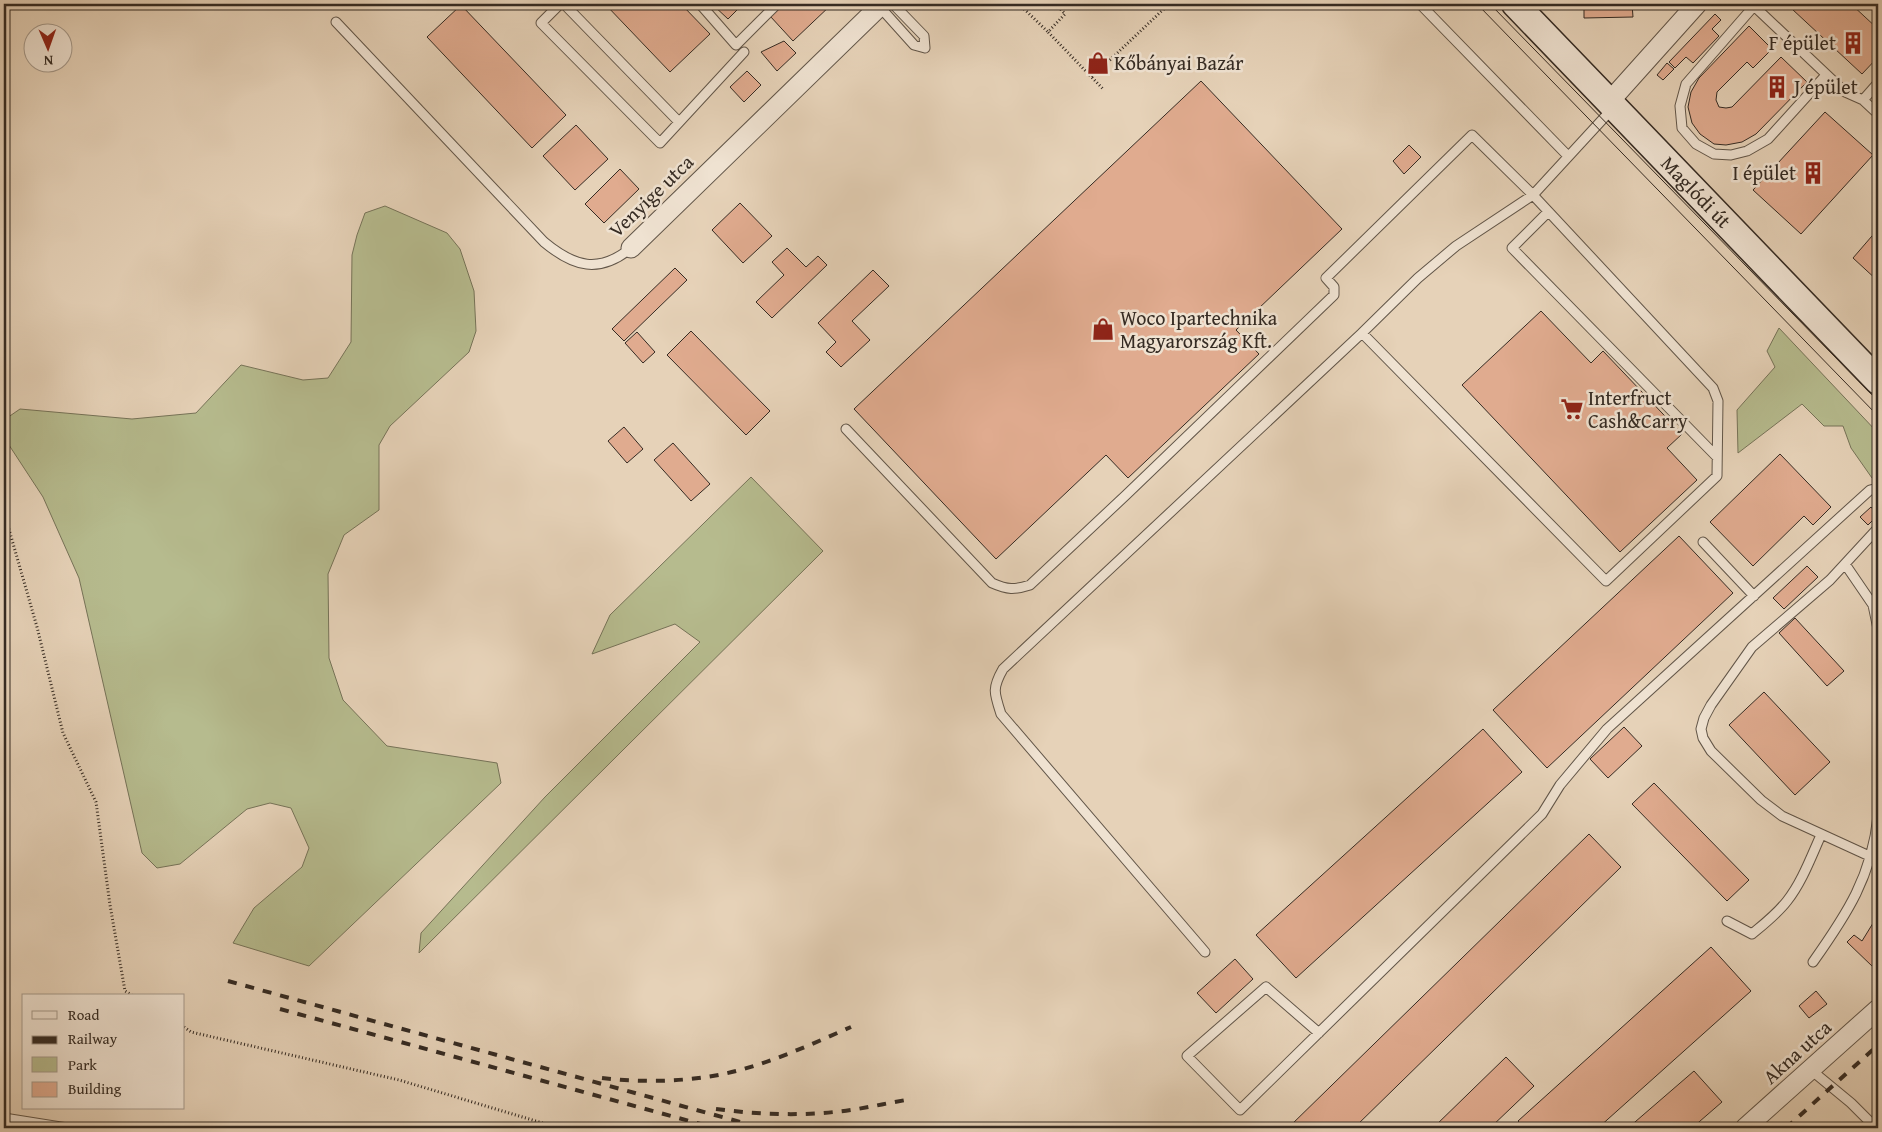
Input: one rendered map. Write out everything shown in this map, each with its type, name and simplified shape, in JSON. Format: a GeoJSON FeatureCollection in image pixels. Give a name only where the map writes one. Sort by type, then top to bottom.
{"type":"FeatureCollection","features":[{"type":"Feature","properties":{"kind":"street","name":"Maglódi út"},"geometry":{"type":"LineString","coordinates":[[1515,4],[1878,381]]}},
{"type":"Feature","properties":{"kind":"street"},"geometry":{"type":"LineString","coordinates":[[1612,103],[1697,4]]}},
{"type":"Feature","properties":{"kind":"street","name":"Venyige utca"},"geometry":{"type":"LineString","coordinates":[[631,248],[885,5]]}},
{"type":"Feature","properties":{"kind":"street","name":"Akna utca"},"geometry":{"type":"LineString","coordinates":[[1745,1128],[1878,1009]]}},
{"type":"Feature","properties":{"kind":"lane"},"geometry":{"type":"LineString","coordinates":[[545,4],[552,11]]}},
{"type":"Feature","properties":{"kind":"lane"},"geometry":{"type":"LineString","coordinates":[[560,4],[541,22],[660,143],[744,52]]}},
{"type":"Feature","properties":{"kind":"lane"},"geometry":{"type":"LineString","coordinates":[[564,4],[678,122]]}},
{"type":"Feature","properties":{"kind":"lane"},"geometry":{"type":"LineString","coordinates":[[700,4],[736,45],[776,4]]}},
{"type":"Feature","properties":{"kind":"lane"},"geometry":{"type":"LineString","coordinates":[[1420,4],[1568,156]]}},
{"type":"Feature","properties":{"kind":"lane"},"geometry":{"type":"LineString","coordinates":[[885,5],[924,36],[925,48],[914,45],[885,5]]}},
{"type":"Feature","properties":{"kind":"lane"},"geometry":{"type":"LineString","coordinates":[[1826,75],[1768,139],[1747,151],[1731,156],[1714,154],[1696,144],[1682,128],[1680,106],[1686,84],[1753,5],[1845,92],[1862,100],[1878,114]]}},
{"type":"Feature","properties":{"kind":"lane","name":"Venyige utca"},"geometry":{"type":"LineString","coordinates":[[336,22],[544,242],[554,250],[575,262],[600,264],[608,263],[631,248]]}},
{"type":"Feature","properties":{"kind":"lane"},"geometry":{"type":"LineString","coordinates":[[1862,100],[1878,83]]}},
{"type":"Feature","properties":{"kind":"lane"},"geometry":{"type":"LineString","coordinates":[[1205,952],[1001,714],[996,699],[995,684],[1003,669],[1362,333],[1418,278],[1456,246],[1532,195],[1568,156],[1612,103]]}},
{"type":"Feature","properties":{"kind":"lane"},"geometry":{"type":"LineString","coordinates":[[846,429],[992,583],[1003,588],[1017,589],[1030,585],[1334,295],[1334,287],[1326,278],[1472,135],[1532,195],[1713,388],[1718,401],[1717,476],[1606,581],[1362,333]]}},
{"type":"Feature","properties":{"kind":"lane"},"geometry":{"type":"LineString","coordinates":[[1548,212],[1512,248],[1717,457]]}},
{"type":"Feature","properties":{"kind":"lane"},"geometry":{"type":"LineString","coordinates":[[1319,1033],[1266,987],[1187,1056],[1240,1110],[1319,1033],[1542,814],[1560,785],[1607,728],[1870,490],[1878,488]]}},
{"type":"Feature","properties":{"kind":"lane"},"geometry":{"type":"LineString","coordinates":[[1875,858],[1782,816],[1761,800],[1710,751],[1701,729],[1711,705],[1752,648],[1830,580],[1877,532]]}},
{"type":"Feature","properties":{"kind":"lane"},"geometry":{"type":"LineString","coordinates":[[1703,542],[1754,596]]}},
{"type":"Feature","properties":{"kind":"lane"},"geometry":{"type":"LineString","coordinates":[[1845,564],[1873,605],[1878,628]]}},
{"type":"Feature","properties":{"kind":"lane"},"geometry":{"type":"LineString","coordinates":[[1813,962],[1847,910],[1875,858],[1878,816]]}},
{"type":"Feature","properties":{"kind":"lane"},"geometry":{"type":"LineString","coordinates":[[1727,920],[1752,934],[1769,920],[1787,901],[1821,835]]}},
{"type":"Feature","properties":{"kind":"lane"},"geometry":{"type":"LineString","coordinates":[[1811,1070],[1876,1128]]}},
{"type":"Feature","properties":{"kind":"lane"},"geometry":{"type":"LineString","coordinates":[[4,1118],[66,1128]]}},
{"type":"Feature","properties":{"kind":"path"},"geometry":{"type":"LineString","coordinates":[[1019,4],[1104,90]]}},
{"type":"Feature","properties":{"kind":"path"},"geometry":{"type":"LineString","coordinates":[[1048,32],[1065,14],[1056,4]]}},
{"type":"Feature","properties":{"kind":"path"},"geometry":{"type":"LineString","coordinates":[[1092,77],[1169,4]]}},
{"type":"Feature","properties":{"kind":"path"},"geometry":{"type":"LineString","coordinates":[[4,512],[37,627],[63,733],[96,802],[110,905],[125,991],[130,994]]}},
{"type":"Feature","properties":{"kind":"path"},"geometry":{"type":"LineString","coordinates":[[185,1028],[191,1032],[399,1080],[559,1128]]}},
{"type":"Feature","properties":{"kind":"green space"},"geometry":{"type":"Polygon","coordinates":[[[385,206],[447,233],[460,249],[474,291],[476,331],[469,352],[390,426],[379,445],[379,510],[344,535],[328,574],[329,658],[343,700],[387,746],[497,763],[501,783],[309,966],[233,943],[254,908],[302,867],[309,848],[291,808],[270,803],[247,809],[180,864],[157,868],[142,853],[79,578],[43,497],[7,442],[4,420],[20,409],[132,419],[196,413],[241,365],[303,380],[328,378],[351,342],[352,255],[357,235],[365,213],[385,206]]]}},
{"type":"Feature","properties":{"kind":"green space"},"geometry":{"type":"Polygon","coordinates":[[[1779,328],[1878,433],[1878,474],[1872,478],[1851,448],[1843,426],[1824,426],[1802,404],[1738,453],[1737,410],[1775,367],[1767,351],[1779,328]]]}},
{"type":"Feature","properties":{"kind":"green space"},"geometry":{"type":"Polygon","coordinates":[[[751,477],[823,551],[419,953],[421,933],[545,797],[700,642],[675,624],[592,654],[610,615],[751,477]]]}},
{"type":"Feature","properties":{"kind":"building"},"geometry":{"type":"Polygon","coordinates":[[[605,4],[681,4],[710,34],[670,72],[605,4]]]}},
{"type":"Feature","properties":{"kind":"building"},"geometry":{"type":"Polygon","coordinates":[[[712,4],[743,4],[728,19],[712,4]]]}},
{"type":"Feature","properties":{"kind":"building"},"geometry":{"type":"Polygon","coordinates":[[[782,4],[832,4],[793,41],[770,16],[782,4]]]}},
{"type":"Feature","properties":{"kind":"building"},"geometry":{"type":"Polygon","coordinates":[[[1584,4],[1632,4],[1633,17],[1584,18],[1584,4]]]}},
{"type":"Feature","properties":{"kind":"building","name":"F épület"},"geometry":{"type":"Polygon","coordinates":[[[1797,4],[1851,4],[1878,29],[1878,57],[1862,74],[1792,9],[1797,4]]]}},
{"type":"Feature","properties":{"kind":"building"},"geometry":{"type":"Polygon","coordinates":[[[461,5],[566,115],[532,148],[427,37],[461,5]]]}},
{"type":"Feature","properties":{"kind":"building"},"geometry":{"type":"Polygon","coordinates":[[[1715,14],[1721,20],[1712,29],[1719,36],[1693,63],[1686,57],[1675,68],[1669,62],[1715,14]]]}},
{"type":"Feature","properties":{"kind":"building","name":"J épület"},"geometry":{"type":"Polygon","coordinates":[[[1749,26],[1772,49],[1753,68],[1747,62],[1717,92],[1716,100],[1719,107],[1732,107],[1781,57],[1807,82],[1756,134],[1742,142],[1726,145],[1714,144],[1700,134],[1692,123],[1688,107],[1691,92],[1699,78],[1749,26]]]}},
{"type":"Feature","properties":{"kind":"building"},"geometry":{"type":"Polygon","coordinates":[[[784,41],[796,53],[777,71],[761,52],[784,41]]]}},
{"type":"Feature","properties":{"kind":"building"},"geometry":{"type":"Polygon","coordinates":[[[1667,63],[1674,69],[1663,80],[1657,75],[1667,63]]]}},
{"type":"Feature","properties":{"kind":"building"},"geometry":{"type":"Polygon","coordinates":[[[747,71],[761,85],[744,102],[730,87],[747,71]]]}},
{"type":"Feature","properties":{"kind":"building"},"geometry":{"type":"Polygon","coordinates":[[[1201,81],[1342,229],[1236,330],[1259,354],[1128,478],[1106,455],[996,559],[854,409],[1201,81]]]}},
{"type":"Feature","properties":{"kind":"building","name":"I épület"},"geometry":{"type":"Polygon","coordinates":[[[1825,112],[1873,155],[1801,234],[1753,190],[1825,112]]]}},
{"type":"Feature","properties":{"kind":"building"},"geometry":{"type":"Polygon","coordinates":[[[576,125],[608,159],[575,190],[543,156],[576,125]]]}},
{"type":"Feature","properties":{"kind":"building"},"geometry":{"type":"Polygon","coordinates":[[[1409,145],[1421,157],[1404,174],[1393,161],[1409,145]]]}},
{"type":"Feature","properties":{"kind":"building"},"geometry":{"type":"Polygon","coordinates":[[[620,169],[639,189],[604,223],[585,204],[620,169]]]}},
{"type":"Feature","properties":{"kind":"building"},"geometry":{"type":"Polygon","coordinates":[[[740,203],[772,236],[743,263],[712,230],[740,203]]]}},
{"type":"Feature","properties":{"kind":"building"},"geometry":{"type":"Polygon","coordinates":[[[1878,229],[1878,281],[1853,258],[1878,229]]]}},
{"type":"Feature","properties":{"kind":"building"},"geometry":{"type":"Polygon","coordinates":[[[787,248],[806,267],[818,256],[827,265],[772,318],[756,302],[784,275],[772,262],[787,248]]]}},
{"type":"Feature","properties":{"kind":"building"},"geometry":{"type":"Polygon","coordinates":[[[675,268],[687,280],[624,341],[612,329],[675,268]]]}},
{"type":"Feature","properties":{"kind":"building"},"geometry":{"type":"Polygon","coordinates":[[[873,270],[889,286],[852,321],[870,340],[841,367],[826,352],[836,342],[818,323],[873,270]]]}},
{"type":"Feature","properties":{"kind":"building","name":"Interfruct Cash&Carry"},"geometry":{"type":"Polygon","coordinates":[[[1541,311],[1591,363],[1603,351],[1682,434],[1667,448],[1697,480],[1620,552],[1462,385],[1541,311]]]}},
{"type":"Feature","properties":{"kind":"building"},"geometry":{"type":"Polygon","coordinates":[[[691,331],[770,411],[746,435],[667,355],[691,331]]]}},
{"type":"Feature","properties":{"kind":"building"},"geometry":{"type":"Polygon","coordinates":[[[637,332],[655,352],[643,363],[625,343],[637,332]]]}},
{"type":"Feature","properties":{"kind":"building"},"geometry":{"type":"Polygon","coordinates":[[[624,427],[643,449],[627,463],[608,441],[624,427]]]}},
{"type":"Feature","properties":{"kind":"building"},"geometry":{"type":"Polygon","coordinates":[[[673,443],[710,484],[691,501],[654,460],[673,443]]]}},
{"type":"Feature","properties":{"kind":"building"},"geometry":{"type":"Polygon","coordinates":[[[1780,454],[1831,507],[1813,525],[1804,516],[1753,566],[1710,522],[1780,454]]]}},
{"type":"Feature","properties":{"kind":"building"},"geometry":{"type":"Polygon","coordinates":[[[1871,507],[1878,515],[1868,525],[1860,517],[1871,507]]]}},
{"type":"Feature","properties":{"kind":"building"},"geometry":{"type":"Polygon","coordinates":[[[1679,536],[1733,593],[1547,768],[1493,710],[1679,536]]]}},
{"type":"Feature","properties":{"kind":"building"},"geometry":{"type":"Polygon","coordinates":[[[1807,566],[1818,577],[1784,609],[1773,598],[1807,566]]]}},
{"type":"Feature","properties":{"kind":"building"},"geometry":{"type":"Polygon","coordinates":[[[1795,618],[1844,671],[1827,686],[1779,633],[1795,618]]]}},
{"type":"Feature","properties":{"kind":"building"},"geometry":{"type":"Polygon","coordinates":[[[1764,692],[1830,762],[1795,795],[1729,725],[1764,692]]]}},
{"type":"Feature","properties":{"kind":"building"},"geometry":{"type":"Polygon","coordinates":[[[1624,727],[1642,746],[1608,778],[1590,759],[1624,727]]]}},
{"type":"Feature","properties":{"kind":"building"},"geometry":{"type":"Polygon","coordinates":[[[1483,729],[1522,772],[1296,978],[1256,935],[1483,729]]]}},
{"type":"Feature","properties":{"kind":"building"},"geometry":{"type":"Polygon","coordinates":[[[1654,783],[1749,880],[1727,901],[1632,804],[1654,783]]]}},
{"type":"Feature","properties":{"kind":"building"},"geometry":{"type":"Polygon","coordinates":[[[1589,834],[1621,867],[1354,1128],[1288,1128],[1589,834]]]}},
{"type":"Feature","properties":{"kind":"building"},"geometry":{"type":"Polygon","coordinates":[[[1878,915],[1878,963],[1873,967],[1847,942],[1854,935],[1862,941],[1878,915]]]}},
{"type":"Feature","properties":{"kind":"building"},"geometry":{"type":"Polygon","coordinates":[[[1711,947],[1751,991],[1598,1128],[1525,1128],[1518,1121],[1711,947]]]}},
{"type":"Feature","properties":{"kind":"building"},"geometry":{"type":"Polygon","coordinates":[[[1235,959],[1253,979],[1216,1013],[1197,993],[1235,959]]]}},
{"type":"Feature","properties":{"kind":"building"},"geometry":{"type":"Polygon","coordinates":[[[1816,991],[1827,1004],[1809,1018],[1799,1006],[1816,991]]]}},
{"type":"Feature","properties":{"kind":"building"},"geometry":{"type":"Polygon","coordinates":[[[1506,1057],[1534,1086],[1490,1128],[1433,1128],[1506,1057]]]}},
{"type":"Feature","properties":{"kind":"building"},"geometry":{"type":"Polygon","coordinates":[[[1694,1071],[1722,1102],[1692,1128],[1628,1128],[1694,1071]]]}},
{"type":"Feature","properties":{"kind":"tram line"},"geometry":{"type":"LineString","coordinates":[[1477,4],[1878,416]]}},
{"type":"Feature","properties":{"kind":"tram line"},"geometry":{"type":"LineString","coordinates":[[1490,4],[1878,401]]}},
{"type":"Feature","properties":{"kind":"railway"},"geometry":{"type":"LineString","coordinates":[[228,981],[762,1128]]}},
{"type":"Feature","properties":{"kind":"railway"},"geometry":{"type":"LineString","coordinates":[[280,1009],[715,1128]]}},
{"type":"Feature","properties":{"kind":"railway"},"geometry":{"type":"LineString","coordinates":[[602,1078],[667,1081],[725,1074],[780,1057],[851,1027]]}},
{"type":"Feature","properties":{"kind":"railway"},"geometry":{"type":"LineString","coordinates":[[1786,1128],[1878,1045]]}},
{"type":"Feature","properties":{"kind":"railway"},"geometry":{"type":"LineString","coordinates":[[716,1109],[775,1114],[805,1114],[852,1110],[906,1100]]}},
{"type":"Feature","properties":{"kind":"place","name":"F épület"},"geometry":{"type":"Point","coordinates":[1853,43]}},
{"type":"Feature","properties":{"kind":"place","name":"Kőbányai Bazár"},"geometry":{"type":"Point","coordinates":[1098,63]}},
{"type":"Feature","properties":{"kind":"place","name":"J épület"},"geometry":{"type":"Point","coordinates":[1777,87]}},
{"type":"Feature","properties":{"kind":"place","name":"I épület"},"geometry":{"type":"Point","coordinates":[1813,173]}},
{"type":"Feature","properties":{"kind":"place","name":"Woco Ipartechnika Magyarország Kft."},"geometry":{"type":"Point","coordinates":[1103,329]}},
{"type":"Feature","properties":{"kind":"place","name":"Interfruct Cash&Carry"},"geometry":{"type":"Point","coordinates":[1572,409]}}]}
